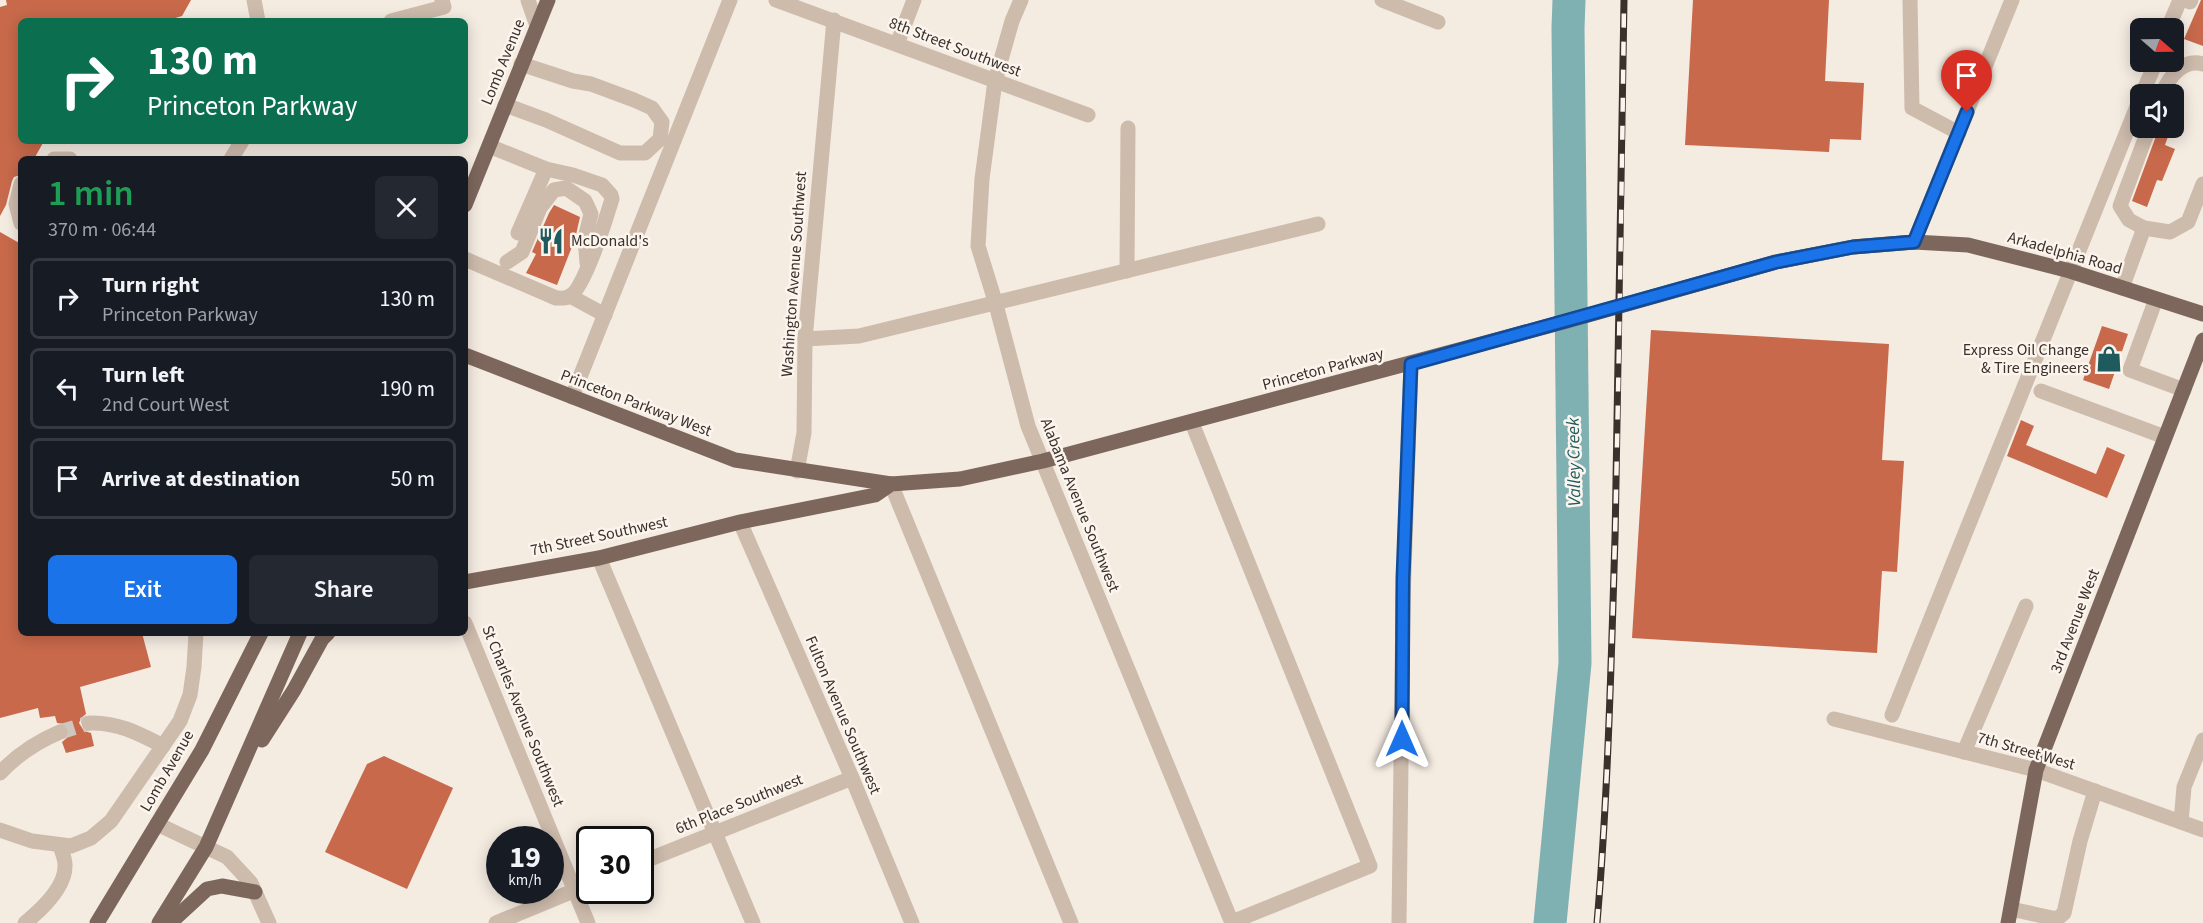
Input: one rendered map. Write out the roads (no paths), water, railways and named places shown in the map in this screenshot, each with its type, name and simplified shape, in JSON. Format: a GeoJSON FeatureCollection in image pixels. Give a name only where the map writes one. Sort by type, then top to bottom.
{"type":"FeatureCollection","features":[{"type":"Feature","properties":{"kind":"main road","name":"Lomb Avenue"},"geometry":{"type":"LineString","coordinates":[[468,198],[548,0]]}},
{"type":"Feature","properties":{"kind":"main road","name":"Arkadelphia Road"},"geometry":{"type":"LineString","coordinates":[[1914,242],[1968,245],[2070,271],[2203,314]]}},
{"type":"Feature","properties":{"kind":"main road","name":"Princeton Parkway"},"geometry":{"type":"LineString","coordinates":[[740,522],[875,495],[891,484],[960,479],[1042,461],[1411,364],[1776,262],[1853,247],[1914,242]]}},
{"type":"Feature","properties":{"kind":"main road","name":"3rd Avenue West"},"geometry":{"type":"LineString","coordinates":[[2009,916],[2036,770],[2203,340]]}},
{"type":"Feature","properties":{"kind":"main road","name":"Princeton Parkway West"},"geometry":{"type":"LineString","coordinates":[[468,356],[735,460],[797,471]]}},
{"type":"Feature","properties":{"kind":"main road"},"geometry":{"type":"LineString","coordinates":[[797,471],[891,484]]}},
{"type":"Feature","properties":{"kind":"main road","name":"7th Street Southwest"},"geometry":{"type":"LineString","coordinates":[[468,581],[599,558],[740,522]]}},
{"type":"Feature","properties":{"kind":"main road","name":"Lomb Avenue"},"geometry":{"type":"LineString","coordinates":[[96,921],[202,750],[259,636]]}},
{"type":"Feature","properties":{"kind":"main road"},"geometry":{"type":"LineString","coordinates":[[159,923],[206,847],[299,636]]}},
{"type":"Feature","properties":{"kind":"main road"},"geometry":{"type":"LineString","coordinates":[[238,775],[294,690],[325,636]]}},
{"type":"Feature","properties":{"kind":"main road"},"geometry":{"type":"LineString","coordinates":[[170,923],[207,889],[222,886],[255,892]]}},
{"type":"Feature","properties":{"kind":"street"},"geometry":{"type":"LineString","coordinates":[[254,0],[257,18]]}},
{"type":"Feature","properties":{"kind":"street"},"geometry":{"type":"LineString","coordinates":[[402,18],[444,7],[442,0]]}},
{"type":"Feature","properties":{"kind":"street"},"geometry":{"type":"LineString","coordinates":[[528,0],[537,27]]}},
{"type":"Feature","properties":{"kind":"street"},"geometry":{"type":"LineString","coordinates":[[572,397],[730,0]]}},
{"type":"Feature","properties":{"kind":"street"},"geometry":{"type":"LineString","coordinates":[[897,44],[914,0]]}},
{"type":"Feature","properties":{"kind":"street","name":"Alabama Avenue Southwest"},"geometry":{"type":"LineString","coordinates":[[1021,0],[1012,21],[994,81],[982,179],[978,246],[1028,426],[1232,922]]}},
{"type":"Feature","properties":{"kind":"street"},"geometry":{"type":"LineString","coordinates":[[1383,0],[1438,22]]}},
{"type":"Feature","properties":{"kind":"street"},"geometry":{"type":"LineString","coordinates":[[1910,0],[1912,108],[1959,133]]}},
{"type":"Feature","properties":{"kind":"street"},"geometry":{"type":"LineString","coordinates":[[1914,242],[2012,0]]}},
{"type":"Feature","properties":{"kind":"street"},"geometry":{"type":"LineString","coordinates":[[2175,18],[2187,1]]}},
{"type":"Feature","properties":{"kind":"street","name":"8th Street Southwest"},"geometry":{"type":"LineString","coordinates":[[786,2],[1088,116]]}},
{"type":"Feature","properties":{"kind":"street","name":"Washington Avenue Southwest"},"geometry":{"type":"LineString","coordinates":[[797,471],[804,433],[805,339],[834,20]]}},
{"type":"Feature","properties":{"kind":"street"},"geometry":{"type":"LineString","coordinates":[[2167,84],[2171,77],[2185,64],[2194,62],[2203,64]]}},
{"type":"Feature","properties":{"kind":"street"},"geometry":{"type":"LineString","coordinates":[[505,105],[546,120],[620,153],[645,153],[660,139],[662,123],[652,108],[591,84],[573,81],[521,64]]}},
{"type":"Feature","properties":{"kind":"street"},"geometry":{"type":"LineString","coordinates":[[1892,715],[2130,124]]}},
{"type":"Feature","properties":{"kind":"street"},"geometry":{"type":"LineString","coordinates":[[1127,271],[1128,128]]}},
{"type":"Feature","properties":{"kind":"street"},"geometry":{"type":"LineString","coordinates":[[2146,138],[2120,206],[2129,220],[2144,228],[2170,232],[2188,222],[2203,184]]}},
{"type":"Feature","properties":{"kind":"street"},"geometry":{"type":"LineString","coordinates":[[489,146],[546,169],[602,185],[611,195],[610,205],[587,268],[576,291],[570,297]]}},
{"type":"Feature","properties":{"kind":"street"},"geometry":{"type":"LineString","coordinates":[[505,268],[523,219],[546,169]]}},
{"type":"Feature","properties":{"kind":"street"},"geometry":{"type":"LineString","coordinates":[[505,268],[522,252],[540,208],[554,190],[566,188],[585,201],[591,214],[585,238],[587,268]]}},
{"type":"Feature","properties":{"kind":"street"},"geometry":{"type":"LineString","coordinates":[[18,196],[16,204],[18,212]]}},
{"type":"Feature","properties":{"kind":"street"},"geometry":{"type":"LineString","coordinates":[[805,339],[859,336],[1318,224]]}},
{"type":"Feature","properties":{"kind":"street"},"geometry":{"type":"LineString","coordinates":[[2122,288],[2144,228]]}},
{"type":"Feature","properties":{"kind":"street"},"geometry":{"type":"LineString","coordinates":[[468,260],[505,268],[556,298],[570,297],[605,315]]}},
{"type":"Feature","properties":{"kind":"street"},"geometry":{"type":"LineString","coordinates":[[2156,299],[2130,370],[2184,390]]}},
{"type":"Feature","properties":{"kind":"street"},"geometry":{"type":"LineString","coordinates":[[1399,923],[1403,600],[1411,364]]}},
{"type":"Feature","properties":{"kind":"street"},"geometry":{"type":"LineString","coordinates":[[2041,391],[2165,437]]}},
{"type":"Feature","properties":{"kind":"street"},"geometry":{"type":"LineString","coordinates":[[1192,423],[1370,866],[1232,922]]}},
{"type":"Feature","properties":{"kind":"street"},"geometry":{"type":"LineString","coordinates":[[891,484],[1071,923]]}},
{"type":"Feature","properties":{"kind":"street","name":"Fulton Avenue Southwest"},"geometry":{"type":"LineString","coordinates":[[740,522],[852,778],[912,923]]}},
{"type":"Feature","properties":{"kind":"street"},"geometry":{"type":"LineString","coordinates":[[599,558],[717,832],[753,923]]}},
{"type":"Feature","properties":{"kind":"street"},"geometry":{"type":"LineString","coordinates":[[1964,752],[2026,606]]}},
{"type":"Feature","properties":{"kind":"street","name":"St Charles Avenue Southwest"},"geometry":{"type":"LineString","coordinates":[[468,629],[588,923]]}},
{"type":"Feature","properties":{"kind":"street"},"geometry":{"type":"LineString","coordinates":[[0,830],[32,841],[71,846],[92,838],[111,822],[180,721],[190,695],[196,636]]}},
{"type":"Feature","properties":{"kind":"street","name":"7th Street West"},"geometry":{"type":"LineString","coordinates":[[1834,719],[2036,770],[2203,830]]}},
{"type":"Feature","properties":{"kind":"street"},"geometry":{"type":"LineString","coordinates":[[89,723],[117,725],[137,732],[163,746]]}},
{"type":"Feature","properties":{"kind":"street"},"geometry":{"type":"LineString","coordinates":[[0,773],[18,754],[60,732]]}},
{"type":"Feature","properties":{"kind":"street"},"geometry":{"type":"LineString","coordinates":[[2181,822],[2184,787],[2203,740]]}},
{"type":"Feature","properties":{"kind":"street","name":"6th Place Southwest"},"geometry":{"type":"LineString","coordinates":[[654,857],[852,778]]}},
{"type":"Feature","properties":{"kind":"street"},"geometry":{"type":"LineString","coordinates":[[2009,916],[2057,919],[2064,912],[2080,842],[2095,791]]}},
{"type":"Feature","properties":{"kind":"street"},"geometry":{"type":"LineString","coordinates":[[157,824],[227,857],[251,884],[268,923]]}},
{"type":"Feature","properties":{"kind":"street"},"geometry":{"type":"LineString","coordinates":[[25,923],[33,917],[58,887],[66,866],[60,846]]}},
{"type":"Feature","properties":{"kind":"street"},"geometry":{"type":"LineString","coordinates":[[496,923],[574,890]]}},
{"type":"Feature","properties":{"kind":"waterway","name":"Valley Creek"},"geometry":{"type":"LineString","coordinates":[[1550,923],[1575,663],[1569,0]]}},
{"type":"Feature","properties":{"kind":"tunnel"},"geometry":{"type":"LineString","coordinates":[[60,732],[89,723]]}},
{"type":"Feature","properties":{"kind":"railway"},"geometry":{"type":"LineString","coordinates":[[1597,923],[1606,779],[1615,538],[1624,0]]}},
{"type":"Feature","properties":{"kind":"place","name":"McDonald's"},"geometry":{"type":"Point","coordinates":[551,241]}},
{"type":"Feature","properties":{"kind":"place","name":"Express Oil Change & Tire Engineers"},"geometry":{"type":"Point","coordinates":[2109,359]}}]}
